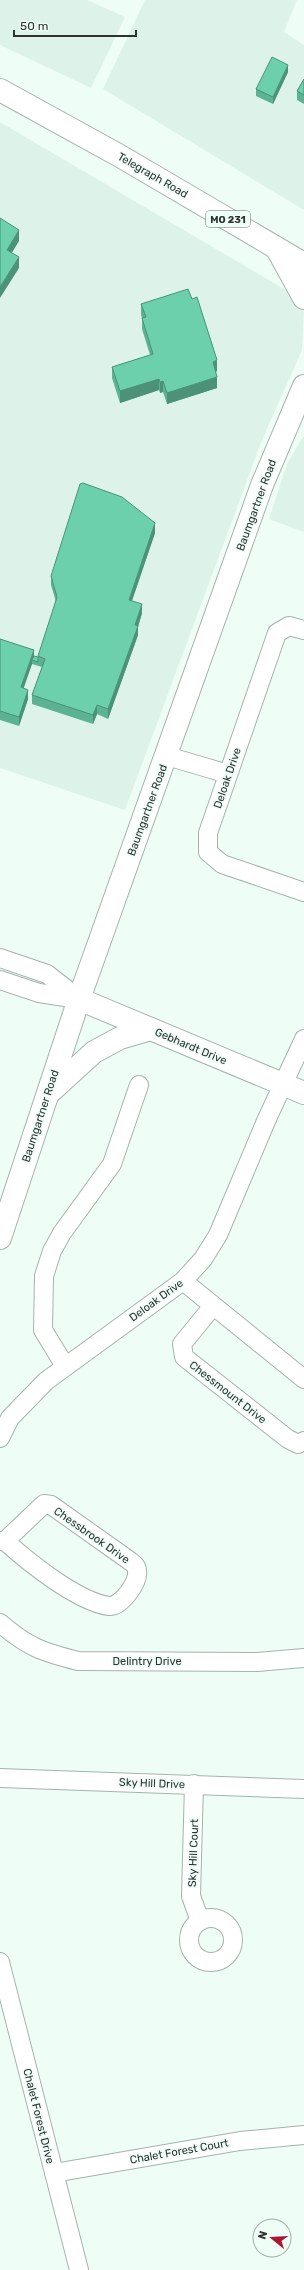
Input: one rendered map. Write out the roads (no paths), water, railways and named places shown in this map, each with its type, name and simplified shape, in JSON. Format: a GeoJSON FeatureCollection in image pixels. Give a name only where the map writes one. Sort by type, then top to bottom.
{"type":"FeatureCollection","features":[{"type":"Feature","properties":{"kind":"main road","name":"Telegraph Road"},"geometry":{"type":"LineString","coordinates":[[0,90],[114,153],[304,264]]}},
{"type":"Feature","properties":{"kind":"main road"},"geometry":{"type":"LineString","coordinates":[[304,245],[276,248],[304,298]]}},
{"type":"Feature","properties":{"kind":"main road","name":"Baumgartner Road"},"geometry":{"type":"LineString","coordinates":[[0,1238],[79,999],[167,756],[262,486],[304,386]]}},
{"type":"Feature","properties":{"kind":"main road","name":"Gebhardt Drive"},"geometry":{"type":"LineString","coordinates":[[79,999],[304,1093]]}},
{"type":"Feature","properties":{"kind":"main road"},"geometry":{"type":"LineString","coordinates":[[48,1094],[94,1052],[120,1038],[150,1029]]}},
{"type":"Feature","properties":{"kind":"street","name":"Deloak Drive"},"geometry":{"type":"LineString","coordinates":[[304,630],[289,626],[277,633],[208,833],[208,852],[222,864],[304,892]]}},
{"type":"Feature","properties":{"kind":"street"},"geometry":{"type":"LineString","coordinates":[[167,756],[228,774]]}},
{"type":"Feature","properties":{"kind":"street"},"geometry":{"type":"LineString","coordinates":[[0,958],[47,974],[79,999]]}},
{"type":"Feature","properties":{"kind":"street"},"geometry":{"type":"LineString","coordinates":[[0,980],[40,993],[79,999]]}},
{"type":"Feature","properties":{"kind":"street","name":"Deloak Drive"},"geometry":{"type":"LineString","coordinates":[[0,1438],[10,1418],[46,1381],[183,1281],[203,1259],[218,1235],[266,1121],[304,1039]]}},
{"type":"Feature","properties":{"kind":"street"},"geometry":{"type":"LineString","coordinates":[[65,1366],[43,1330],[44,1276],[52,1251],[62,1233],[112,1164],[139,1085]]}},
{"type":"Feature","properties":{"kind":"street"},"geometry":{"type":"LineString","coordinates":[[183,1281],[304,1379]]}},
{"type":"Feature","properties":{"kind":"street","name":"Chessmount Drive"},"geometry":{"type":"LineString","coordinates":[[213,1306],[182,1344],[184,1357],[288,1439],[298,1444],[304,1441]]}},
{"type":"Feature","properties":{"kind":"street","name":"Chessbrook Drive"},"geometry":{"type":"LineString","coordinates":[[44,1504],[51,1505],[130,1561],[136,1566],[138,1573],[128,1594],[118,1604],[110,1606],[89,1600],[64,1587],[3,1541],[44,1504]]}},
{"type":"Feature","properties":{"kind":"street","name":"Delintry Drive"},"geometry":{"type":"LineString","coordinates":[[0,1623],[21,1641],[35,1648],[52,1654],[78,1660],[257,1662],[304,1658]]}},
{"type":"Feature","properties":{"kind":"street","name":"Sky Hill Drive"},"geometry":{"type":"LineString","coordinates":[[0,1778],[304,1789]]}},
{"type":"Feature","properties":{"kind":"street","name":"Sky Hill Court"},"geometry":{"type":"LineString","coordinates":[[194,1784],[192,1896],[200,1920]]}},
{"type":"Feature","properties":{"kind":"street","name":"Chalet Forest Drive"},"geometry":{"type":"LineString","coordinates":[[0,1962],[79,2270]]}},
{"type":"Feature","properties":{"kind":"street","name":"Chalet Forest Court"},"geometry":{"type":"LineString","coordinates":[[54,2173],[240,2141],[304,2135]]}}]}
